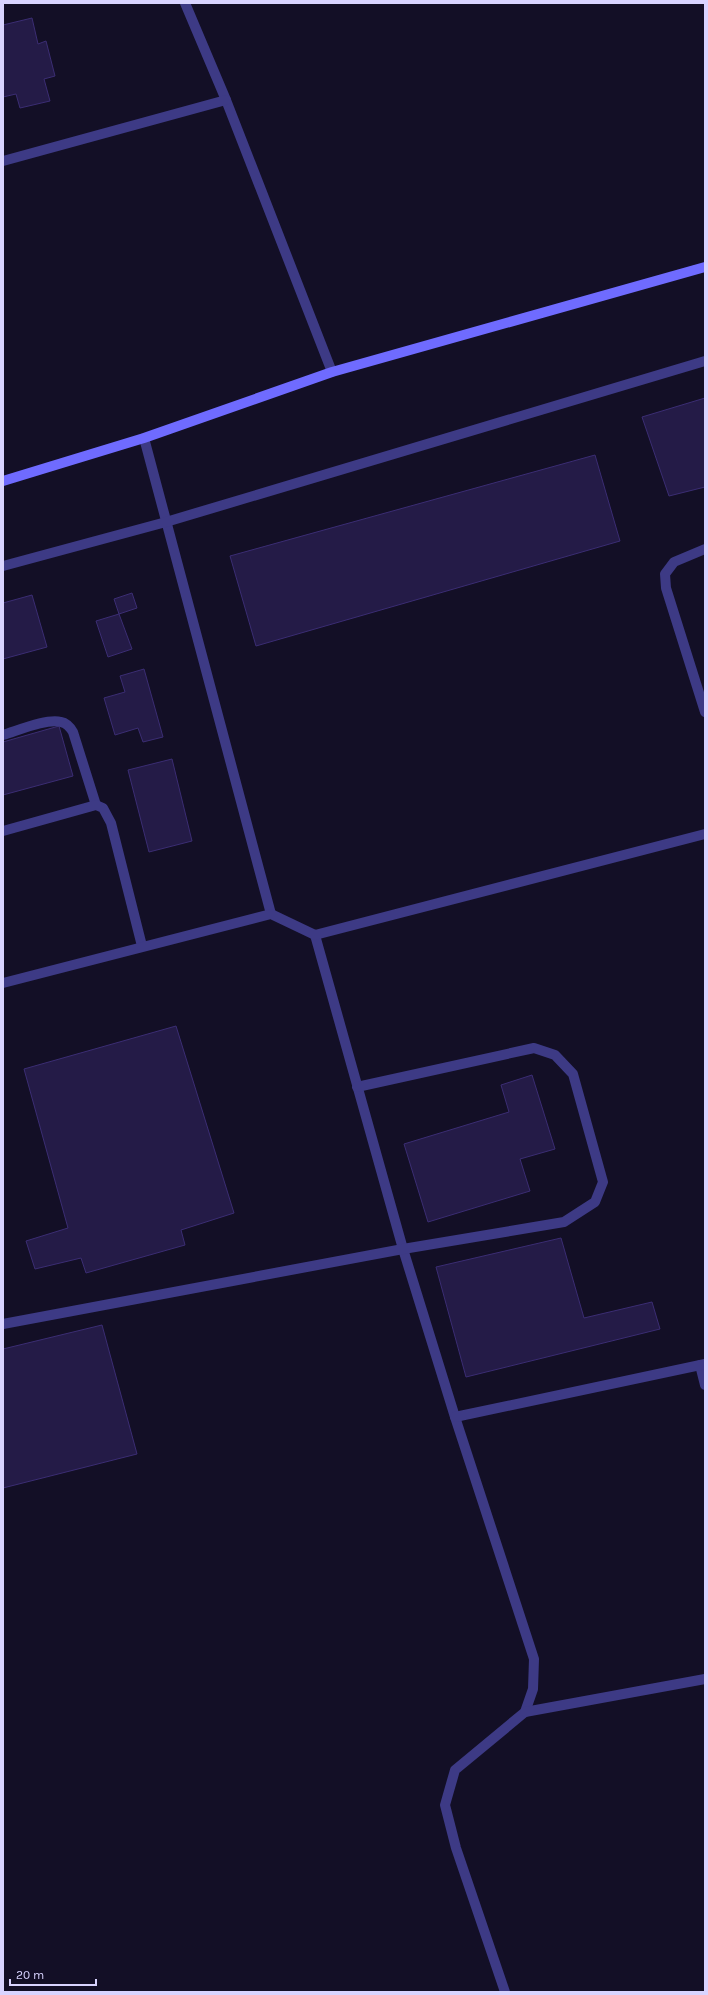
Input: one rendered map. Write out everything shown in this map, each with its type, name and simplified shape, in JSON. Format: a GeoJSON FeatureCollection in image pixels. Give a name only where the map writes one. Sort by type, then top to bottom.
{"type":"FeatureCollection","features":[{"type":"Feature","properties":{"kind":"main road"},"geometry":{"type":"LineString","coordinates":[[3,481],[144,438],[332,372],[705,267]]}},
{"type":"Feature","properties":{"kind":"street"},"geometry":{"type":"LineString","coordinates":[[185,3],[226,100],[332,372]]}},
{"type":"Feature","properties":{"kind":"street"},"geometry":{"type":"LineString","coordinates":[[3,161],[226,100]]}},
{"type":"Feature","properties":{"kind":"street"},"geometry":{"type":"LineString","coordinates":[[3,566],[166,522],[705,361]]}},
{"type":"Feature","properties":{"kind":"street"},"geometry":{"type":"LineString","coordinates":[[144,438],[270,914]]}},
{"type":"Feature","properties":{"kind":"street"},"geometry":{"type":"LineString","coordinates":[[705,549],[674,562],[665,574],[666,588],[705,712]]}},
{"type":"Feature","properties":{"kind":"street"},"geometry":{"type":"LineString","coordinates":[[3,735],[52,721],[69,725],[73,732],[96,805]]}},
{"type":"Feature","properties":{"kind":"street"},"geometry":{"type":"LineString","coordinates":[[3,831],[96,805],[103,808],[111,823],[142,946]]}},
{"type":"Feature","properties":{"kind":"street"},"geometry":{"type":"LineString","coordinates":[[3,983],[270,914],[315,935],[705,834]]}},
{"type":"Feature","properties":{"kind":"street"},"geometry":{"type":"LineString","coordinates":[[315,935],[356,1087],[403,1249],[455,1418],[534,1659],[533,1689],[525,1712]]}},
{"type":"Feature","properties":{"kind":"street"},"geometry":{"type":"LineString","coordinates":[[3,1324],[403,1249],[564,1222],[595,1202],[604,1182],[573,1074],[555,1055],[534,1048],[356,1087]]}},
{"type":"Feature","properties":{"kind":"street"},"geometry":{"type":"LineString","coordinates":[[455,1418],[703,1365],[705,1385]]}},
{"type":"Feature","properties":{"kind":"street"},"geometry":{"type":"LineString","coordinates":[[505,1992],[456,1848],[445,1805],[455,1770],[525,1712],[705,1679]]}},
{"type":"Feature","properties":{"kind":"building"},"geometry":{"type":"Polygon","coordinates":[[[32,18],[38,44],[46,41],[55,76],[44,79],[50,101],[20,108],[16,94],[3,97],[3,25],[32,18]]]}},
{"type":"Feature","properties":{"kind":"building"},"geometry":{"type":"Polygon","coordinates":[[[705,398],[705,487],[669,496],[642,417],[705,398]]]}},
{"type":"Feature","properties":{"kind":"building"},"geometry":{"type":"Polygon","coordinates":[[[595,455],[620,541],[256,646],[230,556],[595,455]]]}},
{"type":"Feature","properties":{"kind":"building"},"geometry":{"type":"Polygon","coordinates":[[[132,593],[137,608],[119,614],[114,599],[132,593]]]}},
{"type":"Feature","properties":{"kind":"building"},"geometry":{"type":"Polygon","coordinates":[[[32,595],[47,647],[3,659],[3,603],[32,595]]]}},
{"type":"Feature","properties":{"kind":"building"},"geometry":{"type":"Polygon","coordinates":[[[119,614],[132,649],[108,657],[96,621],[119,614]]]}},
{"type":"Feature","properties":{"kind":"building"},"geometry":{"type":"Polygon","coordinates":[[[144,669],[163,737],[143,742],[138,728],[115,735],[104,698],[125,692],[120,676],[144,669]]]}},
{"type":"Feature","properties":{"kind":"building"},"geometry":{"type":"Polygon","coordinates":[[[59,726],[73,776],[3,795],[3,742],[59,726]]]}},
{"type":"Feature","properties":{"kind":"building"},"geometry":{"type":"Polygon","coordinates":[[[172,759],[192,841],[149,852],[128,770],[172,759]]]}},
{"type":"Feature","properties":{"kind":"building"},"geometry":{"type":"Polygon","coordinates":[[[176,1026],[234,1213],[181,1230],[185,1245],[86,1273],[81,1258],[35,1269],[26,1241],[68,1228],[24,1069],[176,1026]]]}},
{"type":"Feature","properties":{"kind":"building"},"geometry":{"type":"Polygon","coordinates":[[[532,1075],[555,1149],[520,1159],[530,1191],[428,1222],[404,1144],[509,1112],[501,1085],[532,1075]]]}},
{"type":"Feature","properties":{"kind":"building"},"geometry":{"type":"Polygon","coordinates":[[[561,1238],[584,1318],[652,1302],[660,1329],[466,1377],[436,1267],[561,1238]]]}},
{"type":"Feature","properties":{"kind":"building"},"geometry":{"type":"Polygon","coordinates":[[[102,1325],[137,1454],[3,1488],[3,1349],[102,1325]]]}}]}
